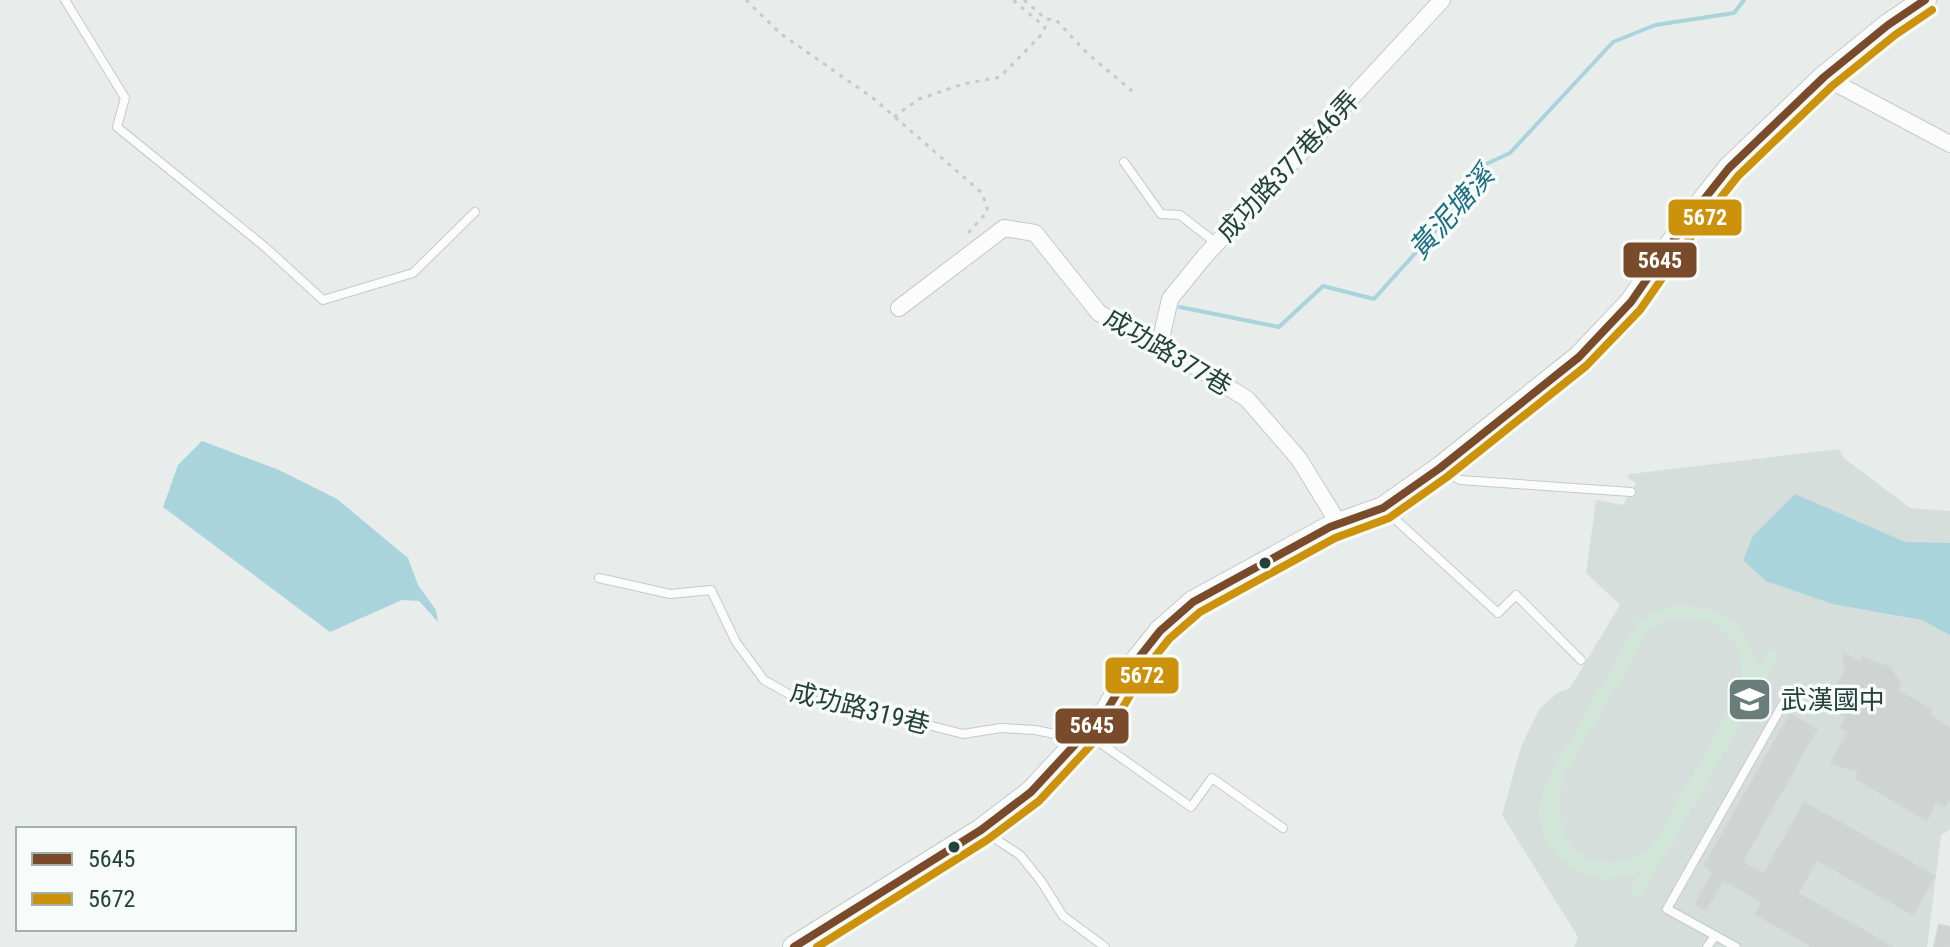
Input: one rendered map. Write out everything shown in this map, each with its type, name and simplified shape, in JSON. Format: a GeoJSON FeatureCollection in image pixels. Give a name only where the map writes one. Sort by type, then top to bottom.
{"type":"FeatureCollection","features":[{"type":"Feature","properties":{"kind":"street","name":"成功路377巷46弄"},"geometry":{"type":"LineString","coordinates":[[1159,347],[1170,299],[1217,243],[1442,0]]}},
{"type":"Feature","properties":{"kind":"street"},"geometry":{"type":"LineString","coordinates":[[794,947],[981,830],[1031,792],[1107,710],[1137,660],[1160,631],[1193,602],[1339,524],[1383,508],[1440,468],[1579,357],[1631,302],[1690,217],[1729,168],[1824,77],[1888,25],[1925,0]]}},
{"type":"Feature","properties":{"kind":"street"},"geometry":{"type":"LineString","coordinates":[[1824,77],[1950,144]]}},
{"type":"Feature","properties":{"kind":"street","name":"成功路377巷"},"geometry":{"type":"LineString","coordinates":[[899,308],[1004,228],[1035,233],[1099,313],[1247,399],[1299,459],[1339,524]]}},
{"type":"Feature","properties":{"kind":"lane"},"geometry":{"type":"LineString","coordinates":[[65,0],[125,98],[117,127],[265,247],[323,300],[413,273],[475,212]]}},
{"type":"Feature","properties":{"kind":"lane"},"geometry":{"type":"LineString","coordinates":[[1124,162],[1161,214],[1180,215],[1217,243]]}},
{"type":"Feature","properties":{"kind":"lane"},"geometry":{"type":"LineString","coordinates":[[1440,468],[1460,480],[1631,492]]}},
{"type":"Feature","properties":{"kind":"lane"},"geometry":{"type":"LineString","coordinates":[[1383,508],[1498,613],[1516,595],[1581,660]]}},
{"type":"Feature","properties":{"kind":"lane","name":"成功路319巷"},"geometry":{"type":"LineString","coordinates":[[599,578],[670,594],[711,590],[736,642],[764,680],[796,698],[858,707],[963,734],[1001,728],[1082,735]]}},
{"type":"Feature","properties":{"kind":"lane"},"geometry":{"type":"LineString","coordinates":[[1736,947],[1667,909],[1783,704]]}},
{"type":"Feature","properties":{"kind":"lane"},"geometry":{"type":"LineString","coordinates":[[1082,735],[1191,807],[1212,778],[1283,828]]}},
{"type":"Feature","properties":{"kind":"lane"},"geometry":{"type":"LineString","coordinates":[[981,830],[1020,855],[1063,916],[1105,947]]}},
{"type":"Feature","properties":{"kind":"lane"},"geometry":{"type":"LineString","coordinates":[[1707,947],[1715,936]]}},
{"type":"Feature","properties":{"kind":"lane"},"geometry":{"type":"LineString","coordinates":[[1715,936],[1718,947]]}},
{"type":"Feature","properties":{"kind":"path"},"geometry":{"type":"LineString","coordinates":[[746,0],[781,34],[873,98],[982,193],[988,211],[969,232],[980,246]]}},
{"type":"Feature","properties":{"kind":"path"},"geometry":{"type":"LineString","coordinates":[[894,117],[919,99],[963,84],[1000,77],[1042,34],[1045,27],[1013,0]]}},
{"type":"Feature","properties":{"kind":"path"},"geometry":{"type":"LineString","coordinates":[[1024,0],[1046,19],[1056,20],[1087,53],[1132,91]]}},
{"type":"Feature","properties":{"kind":"shaded area","name":"武漢國中"},"geometry":{"type":"Polygon","coordinates":[[[1839,449],[1844,458],[1910,508],[1950,511],[1950,829],[1941,835],[1927,947],[1574,947],[1578,937],[1502,815],[1521,747],[1540,708],[1559,692],[1570,688],[1620,605],[1586,573],[1596,500],[1623,505],[1636,483],[1627,477],[1630,474],[1839,449]]]}},
{"type":"Feature","properties":{"kind":"green space"},"geometry":{"type":"Polygon","coordinates":[[[1673,605],[1718,612],[1729,618],[1746,637],[1758,667],[1770,648],[1781,654],[1640,898],[1629,892],[1641,871],[1616,878],[1597,878],[1581,873],[1561,859],[1542,828],[1540,805],[1547,780],[1636,625],[1652,613],[1673,605]],[[1672,618],[1660,622],[1647,634],[1568,768],[1559,795],[1560,819],[1568,840],[1583,856],[1617,862],[1631,859],[1651,848],[1742,688],[1736,646],[1713,622],[1672,618]]]}},
{"type":"Feature","properties":{"kind":"water"},"geometry":{"type":"Polygon","coordinates":[[[202,441],[279,470],[337,499],[408,558],[418,585],[436,610],[438,622],[419,601],[402,600],[330,632],[163,507],[178,465],[202,441]]]}},
{"type":"Feature","properties":{"kind":"water"},"geometry":{"type":"Polygon","coordinates":[[[1795,494],[1905,542],[1950,543],[1950,635],[1922,620],[1833,604],[1766,581],[1743,560],[1753,536],[1795,494]]]}},
{"type":"Feature","properties":{"kind":"building"},"geometry":{"type":"Polygon","coordinates":[[[1843,652],[1860,662],[1862,657],[1890,667],[1901,684],[1897,690],[1931,709],[1929,715],[1950,728],[1950,799],[1945,807],[1936,802],[1927,820],[1856,779],[1858,771],[1831,764],[1848,732],[1839,728],[1846,718],[1825,706],[1845,671],[1843,652]]]}},
{"type":"Feature","properties":{"kind":"building"},"geometry":{"type":"Polygon","coordinates":[[[1790,714],[1817,729],[1742,862],[1764,874],[1804,802],[1935,876],[1913,915],[1817,860],[1798,893],[1893,947],[1813,947],[1755,914],[1762,902],[1723,880],[1706,910],[1695,904],[1713,872],[1704,866],[1790,714]]]}},
{"type":"Feature","properties":{"kind":"building"},"geometry":{"type":"Polygon","coordinates":[[[1939,925],[1950,927],[1950,947],[1934,947],[1939,925]]]}},
{"type":"Feature","properties":{"kind":"waterway","name":"黃泥塘溪"},"geometry":{"type":"LineString","coordinates":[[1180,307],[1279,327],[1323,286],[1374,299],[1464,199],[1484,165],[1510,153],[1613,42],[1655,25],[1734,13],[1744,0]]}},
{"type":"Feature","properties":{"kind":"transit line","name":"5645"},"geometry":{"type":"LineString","coordinates":[[794,947],[981,830],[1031,792],[1107,710],[1137,660],[1160,631],[1193,602],[1330,527],[1383,508],[1440,468],[1579,357],[1631,302],[1690,217],[1729,168],[1824,77],[1888,25],[1925,0]]}},
{"type":"Feature","properties":{"kind":"transit line","name":"5672"},"geometry":{"type":"LineString","coordinates":[[817,947],[987,840],[1039,801],[1117,717],[1147,667],[1169,639],[1200,612],[1335,538],[1389,518],[1447,477],[1586,366],[1640,310],[1738,176],[1832,86],[1895,35],[1932,10]]}},
{"type":"Feature","properties":{"kind":"place","name":"武漢國中"},"geometry":{"type":"Point","coordinates":[1750,700]}}]}
